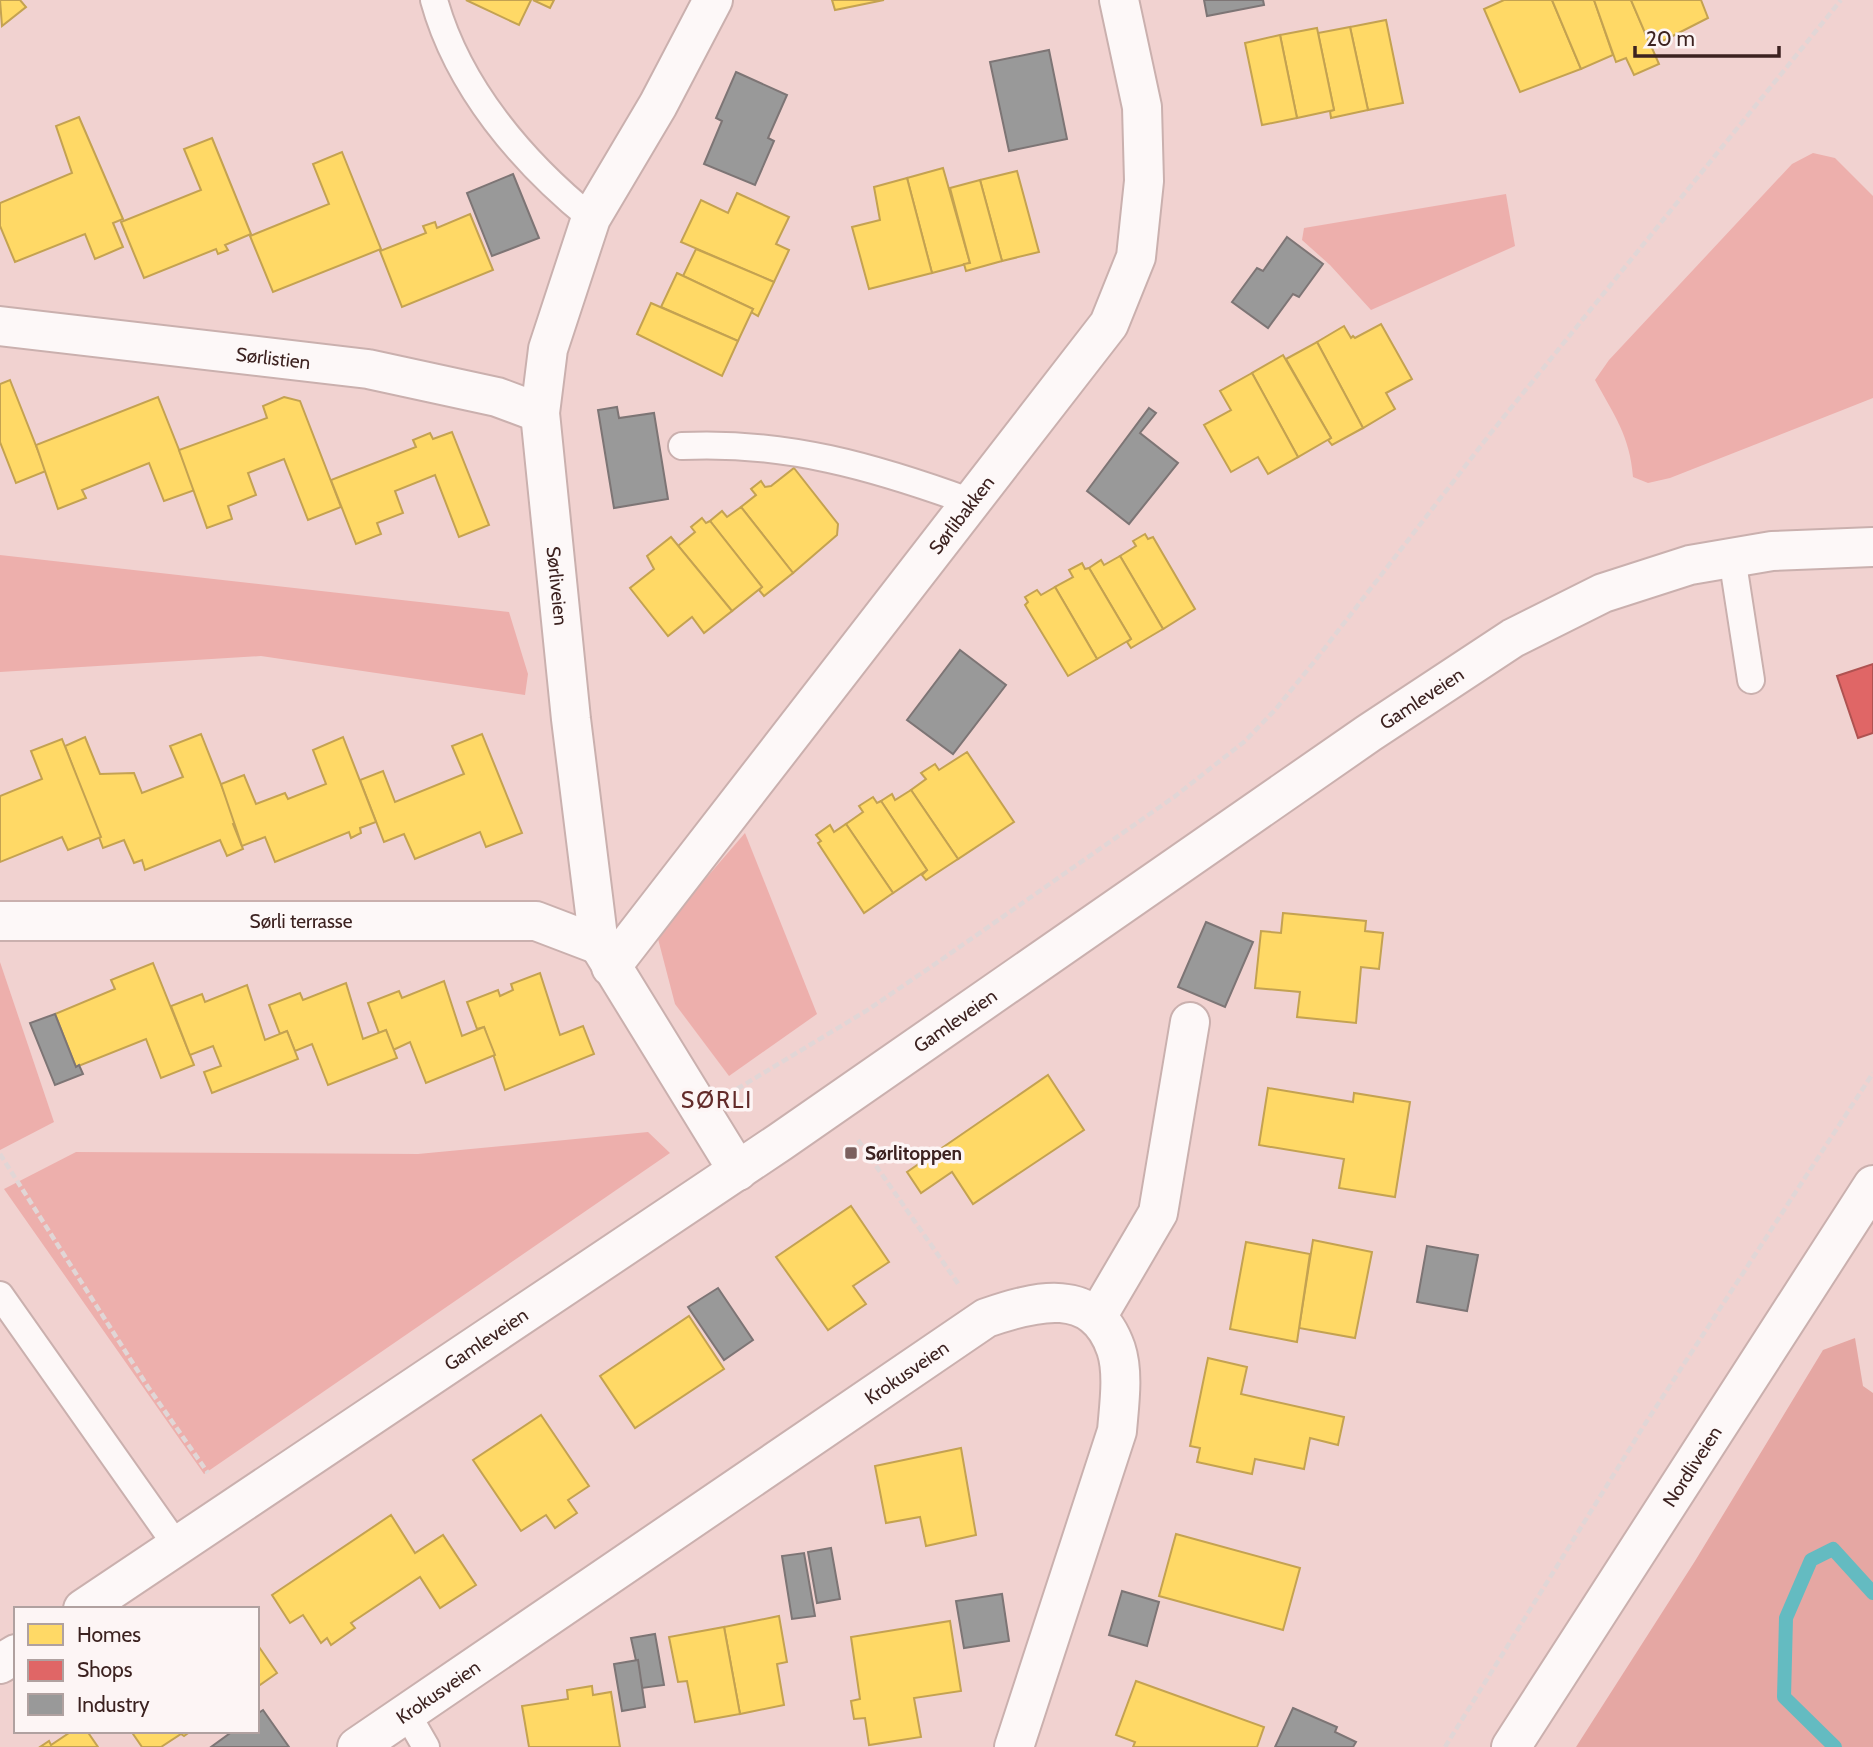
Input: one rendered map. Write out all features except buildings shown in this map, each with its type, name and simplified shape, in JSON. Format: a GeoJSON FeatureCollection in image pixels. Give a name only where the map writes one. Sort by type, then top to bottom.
{"type":"FeatureCollection","features":[{"type":"Feature","properties":{"kind":"street","name":"Sørliveien"},"geometry":{"type":"LineString","coordinates":[[713,0],[658,105],[591,218],[548,349],[540,414],[571,719],[605,956],[738,1171]]}},
{"type":"Feature","properties":{"kind":"street","name":"Sørlibakken"},"geometry":{"type":"LineString","coordinates":[[605,956],[971,502],[1109,324],[1136,257],[1144,181],[1142,107],[1119,0]]}},
{"type":"Feature","properties":{"kind":"street","name":"Sørlistien"},"geometry":{"type":"LineString","coordinates":[[0,326],[368,369],[497,397],[540,414]]}},
{"type":"Feature","properties":{"kind":"street","name":"Gamleveien"},"geometry":{"type":"LineString","coordinates":[[86,1607],[738,1171],[1369,733],[1513,638],[1603,593],[1650,576],[1731,557],[1785,550],[1873,547]]}},
{"type":"Feature","properties":{"kind":"street","name":"Sørli terrasse"},"geometry":{"type":"LineString","coordinates":[[0,921],[536,921],[605,956]]}},
{"type":"Feature","properties":{"kind":"street"},"geometry":{"type":"LineString","coordinates":[[1014,1747],[1117,1431],[1120,1389],[1116,1349],[1097,1317],[1158,1213],[1190,1022]]}},
{"type":"Feature","properties":{"kind":"street","name":"Nordliveien"},"geometry":{"type":"LineString","coordinates":[[1511,1747],[1873,1185]]}},
{"type":"Feature","properties":{"kind":"street","name":"Krokusveien"},"geometry":{"type":"LineString","coordinates":[[357,1747],[986,1318],[1022,1305],[1062,1301],[1097,1317]]}},
{"type":"Feature","properties":{"kind":"lane"},"geometry":{"type":"LineString","coordinates":[[434,0],[444,37],[455,60],[495,118],[552,187],[591,218]]}},
{"type":"Feature","properties":{"kind":"lane"},"geometry":{"type":"LineString","coordinates":[[682,446],[731,444],[788,449],[895,475],[971,502]]}},
{"type":"Feature","properties":{"kind":"lane"},"geometry":{"type":"LineString","coordinates":[[1731,557],[1751,680]]}},
{"type":"Feature","properties":{"kind":"lane"},"geometry":{"type":"LineString","coordinates":[[0,1295],[177,1546]]}},
{"type":"Feature","properties":{"kind":"lane"},"geometry":{"type":"LineString","coordinates":[[407,1714],[426,1747]]}},
{"type":"Feature","properties":{"kind":"path"},"geometry":{"type":"LineString","coordinates":[[733,1091],[866,1011],[941,960],[1174,797],[1244,742],[1275,710],[1314,662],[1490,434],[1841,0]]}},
{"type":"Feature","properties":{"kind":"path"},"geometry":{"type":"LineString","coordinates":[[1445,1747],[1645,1424],[1873,1073]]}},
{"type":"Feature","properties":{"kind":"path"},"geometry":{"type":"LineString","coordinates":[[834,1105],[960,1286],[986,1318]]}},
{"type":"Feature","properties":{"kind":"path"},"geometry":{"type":"LineString","coordinates":[[0,1154],[148,1387],[233,1508]]}},
{"type":"Feature","properties":{"kind":"shaded area"},"geometry":{"type":"Polygon","coordinates":[[[1813,153],[1835,158],[1873,196],[1873,398],[1670,478],[1648,483],[1633,477],[1625,438],[1595,380],[1609,360],[1792,164],[1813,153]]]}},
{"type":"Feature","properties":{"kind":"shaded area"},"geometry":{"type":"Polygon","coordinates":[[[1506,194],[1515,246],[1371,310],[1330,265],[1302,240],[1304,228],[1506,194]]]}},
{"type":"Feature","properties":{"kind":"shaded area"},"geometry":{"type":"Polygon","coordinates":[[[0,555],[509,612],[528,674],[525,695],[261,656],[0,672],[0,555]]]}},
{"type":"Feature","properties":{"kind":"shaded area"},"geometry":{"type":"Polygon","coordinates":[[[745,833],[817,1014],[729,1076],[675,1004],[657,935],[745,833]]]}},
{"type":"Feature","properties":{"kind":"shaded area"},"geometry":{"type":"Polygon","coordinates":[[[0,962],[54,1122],[0,1150],[0,962]]]}},
{"type":"Feature","properties":{"kind":"shaded area"},"geometry":{"type":"Polygon","coordinates":[[[648,1132],[670,1153],[204,1474],[4,1189],[76,1152],[418,1154],[648,1132]]]}},
{"type":"Feature","properties":{"kind":"shaded area"},"geometry":{"type":"Polygon","coordinates":[[[1855,1338],[1863,1386],[1873,1393],[1873,1747],[1576,1747],[1695,1561],[1823,1350],[1855,1338]]]}},
{"type":"Feature","properties":{"kind":"waterway"},"geometry":{"type":"LineString","coordinates":[[1835,1747],[1784,1697],[1786,1618],[1811,1560],[1833,1549],[1873,1593]]}},
{"type":"Feature","properties":{"kind":"place","name":"Sørlitoppen"},"geometry":{"type":"Point","coordinates":[851,1153]}},
{"type":"Feature","properties":{"kind":"district","name":"SØRLI"},"geometry":{"type":"Point","coordinates":[717,1100]}}]}
